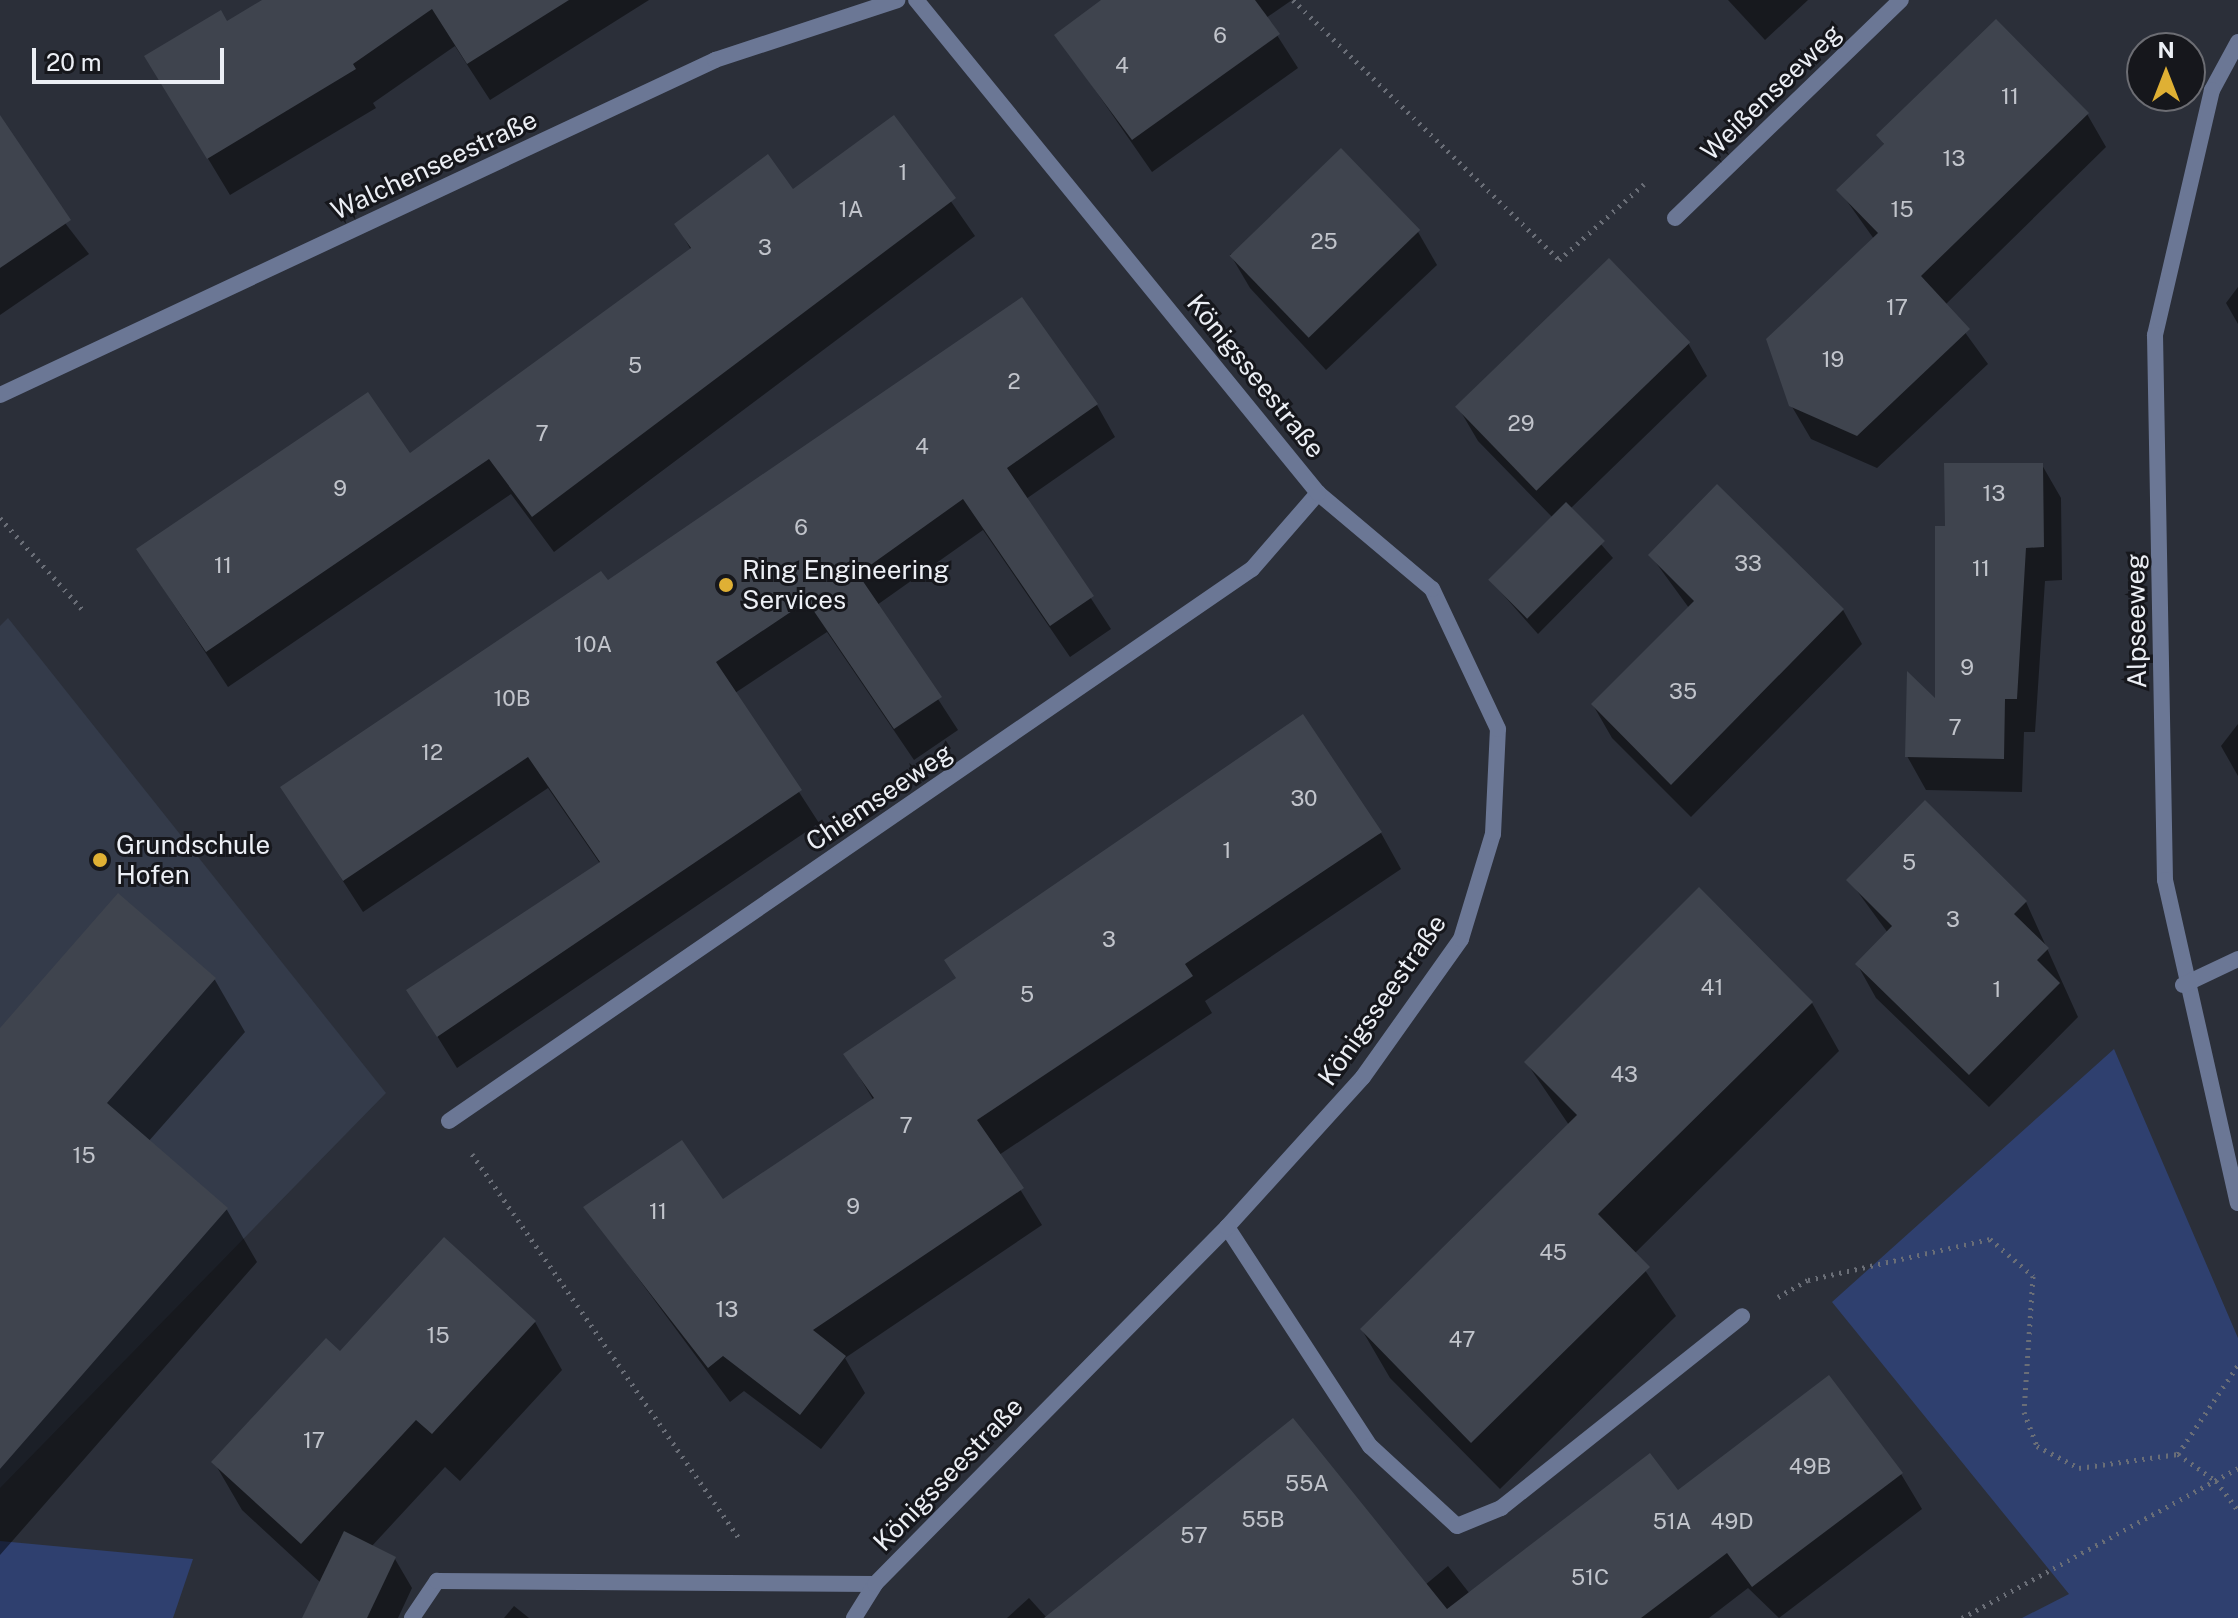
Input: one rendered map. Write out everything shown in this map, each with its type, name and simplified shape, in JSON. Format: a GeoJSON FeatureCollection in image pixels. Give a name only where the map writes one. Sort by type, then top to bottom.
{"type":"FeatureCollection","features":[{"type":"Feature","properties":{"kind":"street","name":"Walchenseestraße"},"geometry":{"type":"LineString","coordinates":[[0,395],[715,60],[897,0]]}},
{"type":"Feature","properties":{"kind":"street","name":"Königsseestraße"},"geometry":{"type":"LineString","coordinates":[[854,1618],[875,1584],[1227,1227],[1363,1077],[1461,939],[1493,834],[1498,729],[1432,589],[1318,493],[916,0]]}},
{"type":"Feature","properties":{"kind":"street","name":"Weißenseeweg"},"geometry":{"type":"LineString","coordinates":[[1675,218],[1901,0]]}},
{"type":"Feature","properties":{"kind":"street","name":"Alpseeweg"},"geometry":{"type":"LineString","coordinates":[[2238,42],[2212,90],[2155,335],[2165,880],[2183,985],[2238,1203]]}},
{"type":"Feature","properties":{"kind":"street","name":"Chiemseeweg"},"geometry":{"type":"LineString","coordinates":[[449,1121],[1252,569],[1318,493]]}},
{"type":"Feature","properties":{"kind":"street"},"geometry":{"type":"LineString","coordinates":[[2183,985],[2238,959]]}},
{"type":"Feature","properties":{"kind":"street"},"geometry":{"type":"LineString","coordinates":[[1227,1227],[1370,1446],[1457,1526],[1501,1508],[1742,1316]]}},
{"type":"Feature","properties":{"kind":"street"},"geometry":{"type":"LineString","coordinates":[[412,1618],[437,1581],[875,1584]]}},
{"type":"Feature","properties":{"kind":"path"},"geometry":{"type":"LineString","coordinates":[[1293,0],[1559,260],[1647,181],[1675,218]]}},
{"type":"Feature","properties":{"kind":"path"},"geometry":{"type":"LineString","coordinates":[[0,518],[82,609]]}},
{"type":"Feature","properties":{"kind":"path"},"geometry":{"type":"LineString","coordinates":[[449,1121],[770,1584]]}},
{"type":"Feature","properties":{"kind":"path"},"geometry":{"type":"LineString","coordinates":[[1742,1316],[1808,1280],[1990,1239],[2033,1276],[2024,1412],[2037,1446],[2079,1468],[2178,1454],[2216,1481],[2238,1510]]}},
{"type":"Feature","properties":{"kind":"path"},"geometry":{"type":"LineString","coordinates":[[2178,1454],[2238,1365]]}},
{"type":"Feature","properties":{"kind":"path"},"geometry":{"type":"LineString","coordinates":[[1962,1618],[2238,1468]]}},
{"type":"Feature","properties":{"kind":"shaded area","name":"Grundschule Hofen"},"geometry":{"type":"Polygon","coordinates":[[[8,618],[386,1093],[0,1488],[0,626],[8,618]]]}},
{"type":"Feature","properties":{"kind":"shaded area"},"geometry":{"type":"Polygon","coordinates":[[[2114,1049],[2238,1338],[2238,1618],[2022,1618],[2069,1594],[1832,1302],[2114,1049]]]}},
{"type":"Feature","properties":{"kind":"shaded area"},"geometry":{"type":"Polygon","coordinates":[[[0,1541],[193,1559],[173,1618],[0,1618],[0,1541]]]}},
{"type":"Feature","properties":{"kind":"building"},"geometry":{"type":"Polygon","coordinates":[[[262,0],[569,0],[467,64],[432,9],[353,64],[356,69],[207,159],[144,56],[221,10],[227,21],[262,0]]]}},
{"type":"Feature","properties":{"kind":"building"},"geometry":{"type":"Polygon","coordinates":[[[1101,0],[1255,0],[1280,34],[1132,140],[1054,35],[1101,0]]]}},
{"type":"Feature","properties":{"kind":"building"},"geometry":{"type":"Polygon","coordinates":[[[1996,19],[2089,113],[1921,276],[1970,329],[1857,436],[1789,406],[1766,339],[1878,233],[1836,190],[1884,144],[1876,135],[1996,19]]]}},
{"type":"Feature","properties":{"kind":"building"},"geometry":{"type":"Polygon","coordinates":[[[0,115],[71,220],[0,268],[0,115]]]}},
{"type":"Feature","properties":{"kind":"building"},"geometry":{"type":"Polygon","coordinates":[[[894,115],[956,198],[532,517],[489,459],[206,652],[136,549],[368,392],[410,453],[691,248],[674,224],[768,154],[793,189],[894,115]]]}},
{"type":"Feature","properties":{"kind":"building"},"geometry":{"type":"Polygon","coordinates":[[[1341,148],[1420,230],[1309,338],[1230,256],[1341,148]]]}},
{"type":"Feature","properties":{"kind":"building"},"geometry":{"type":"Polygon","coordinates":[[[1609,258],[1690,342],[1536,491],[1455,407],[1609,258]]]}},
{"type":"Feature","properties":{"kind":"building"},"geometry":{"type":"Polygon","coordinates":[[[1022,297],[1098,404],[1007,468],[1094,596],[1050,626],[963,499],[858,574],[942,697],[894,729],[807,601],[716,662],[802,790],[437,1037],[406,990],[600,862],[528,757],[343,881],[280,787],[601,571],[608,580],[1022,297]]]}},
{"type":"Feature","properties":{"kind":"building"},"geometry":{"type":"Polygon","coordinates":[[[1944,463],[2043,463],[2044,547],[2026,548],[2017,699],[2005,699],[2004,759],[1905,757],[1907,671],[1935,698],[1935,526],[1945,526],[1944,463]]]}},
{"type":"Feature","properties":{"kind":"building"},"geometry":{"type":"Polygon","coordinates":[[[1717,484],[1844,609],[1671,785],[1591,704],[1694,601],[1648,555],[1717,484]]]}},
{"type":"Feature","properties":{"kind":"building"},"geometry":{"type":"Polygon","coordinates":[[[1566,502],[1605,541],[1527,619],[1488,580],[1566,502]]]}},
{"type":"Feature","properties":{"kind":"building"},"geometry":{"type":"Polygon","coordinates":[[[1303,714],[1382,832],[1185,964],[1193,976],[977,1120],[1024,1188],[813,1330],[846,1356],[800,1415],[723,1356],[708,1368],[583,1207],[682,1140],[723,1199],[874,1098],[843,1054],[956,978],[944,960],[1303,714]]]}},
{"type":"Feature","properties":{"kind":"building"},"geometry":{"type":"Polygon","coordinates":[[[1925,800],[2027,901],[2014,914],[2049,948],[2037,960],[2060,983],[1969,1075],[1855,964],[1892,926],[1846,880],[1925,800]]]}},
{"type":"Feature","properties":{"kind":"building"},"geometry":{"type":"Polygon","coordinates":[[[1699,887],[1813,1002],[1598,1214],[1650,1267],[1471,1443],[1360,1329],[1577,1115],[1524,1062],[1699,887]]]}},
{"type":"Feature","properties":{"kind":"building"},"geometry":{"type":"Polygon","coordinates":[[[118,893],[216,978],[107,1103],[228,1208],[0,1469],[0,1028],[118,893]]]}},
{"type":"Feature","properties":{"kind":"building"},"geometry":{"type":"Polygon","coordinates":[[[444,1237],[536,1321],[432,1434],[416,1420],[301,1544],[211,1462],[326,1338],[340,1351],[444,1237]]]}},
{"type":"Feature","properties":{"kind":"building"},"geometry":{"type":"Polygon","coordinates":[[[1829,1375],[1903,1473],[1752,1587],[1727,1553],[1641,1618],[1044,1618],[1293,1418],[1447,1609],[1650,1453],[1678,1490],[1829,1375]]]}},
{"type":"Feature","properties":{"kind":"building"},"geometry":{"type":"Polygon","coordinates":[[[344,1531],[396,1557],[367,1618],[302,1618],[344,1531]]]}},
{"type":"Feature","properties":{"kind":"place","name":"Ring Engineering Services"},"geometry":{"type":"Point","coordinates":[726,585]}},
{"type":"Feature","properties":{"kind":"place","name":"Grundschule Hofen"},"geometry":{"type":"Point","coordinates":[100,860]}}]}
